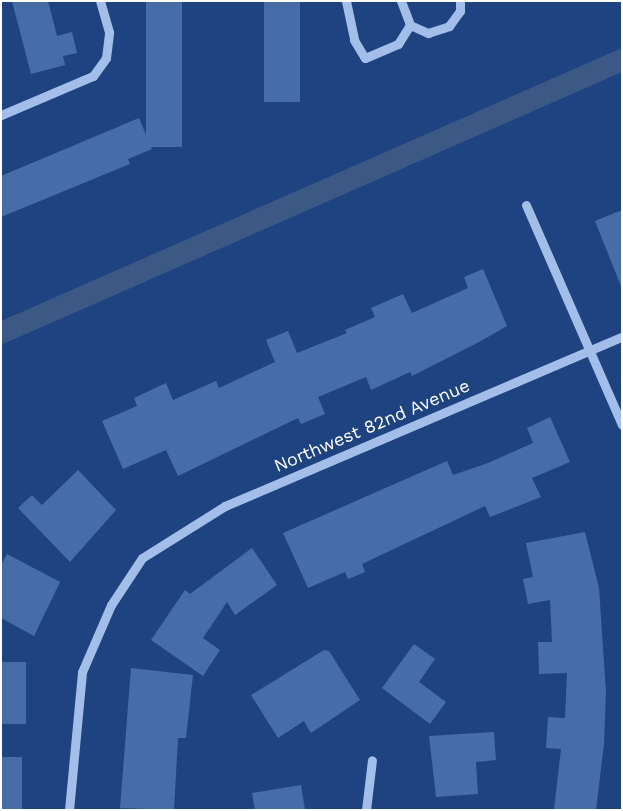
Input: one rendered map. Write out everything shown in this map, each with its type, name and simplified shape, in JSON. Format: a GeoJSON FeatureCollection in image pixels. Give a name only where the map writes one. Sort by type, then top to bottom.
{"type":"FeatureCollection","features":[{"type":"Feature","properties":{"kind":"street"},"geometry":{"type":"LineString","coordinates":[[1,115],[93,76],[106,58],[109,32],[100,1]]}},
{"type":"Feature","properties":{"kind":"street"},"geometry":{"type":"LineString","coordinates":[[346,1],[354,40],[364,58],[398,44],[410,26]]}},
{"type":"Feature","properties":{"kind":"street"},"geometry":{"type":"LineString","coordinates":[[401,1],[410,26],[422,32],[443,29],[460,11],[460,1]]}},
{"type":"Feature","properties":{"kind":"street"},"geometry":{"type":"LineString","coordinates":[[526,204],[592,351],[622,425]]}},
{"type":"Feature","properties":{"kind":"street","name":"Northwest 82nd Avenue"},"geometry":{"type":"LineString","coordinates":[[69,810],[82,672],[111,605],[142,558],[225,506],[622,337]]}},
{"type":"Feature","properties":{"kind":"street"},"geometry":{"type":"LineString","coordinates":[[366,810],[372,760]]}},
{"type":"Feature","properties":{"kind":"building"},"geometry":{"type":"Polygon","coordinates":[[[12,1],[48,1],[57,36],[72,32],[77,53],[63,56],[65,65],[31,74],[12,1]]]}},
{"type":"Feature","properties":{"kind":"building"},"geometry":{"type":"Polygon","coordinates":[[[146,1],[182,1],[182,147],[146,147],[146,1]]]}},
{"type":"Feature","properties":{"kind":"building"},"geometry":{"type":"Polygon","coordinates":[[[264,1],[300,1],[300,102],[264,102],[264,1]]]}},
{"type":"Feature","properties":{"kind":"building"},"geometry":{"type":"Polygon","coordinates":[[[139,118],[152,149],[128,159],[130,164],[1,217],[1,176],[139,118]]]}},
{"type":"Feature","properties":{"kind":"building"},"geometry":{"type":"Polygon","coordinates":[[[622,210],[622,286],[621,286],[595,221],[622,210]]]}},
{"type":"Feature","properties":{"kind":"building"},"geometry":{"type":"Polygon","coordinates":[[[483,269],[507,326],[481,341],[412,376],[410,372],[371,390],[366,377],[318,397],[325,414],[301,424],[298,418],[178,476],[166,450],[123,469],[102,421],[137,406],[134,398],[166,383],[173,400],[216,381],[219,388],[275,362],[266,340],[288,331],[297,353],[347,333],[345,330],[375,317],[371,308],[403,294],[412,313],[468,288],[464,277],[483,269]]]}},
{"type":"Feature","properties":{"kind":"building"},"geometry":{"type":"Polygon","coordinates":[[[550,417],[570,462],[532,478],[541,497],[490,517],[485,506],[362,564],[365,572],[348,579],[345,572],[308,588],[283,533],[447,461],[453,475],[488,463],[533,443],[527,428],[550,417]]]}},
{"type":"Feature","properties":{"kind":"building"},"geometry":{"type":"Polygon","coordinates":[[[78,470],[116,510],[70,562],[18,508],[32,495],[42,505],[78,470]]]}},
{"type":"Feature","properties":{"kind":"building"},"geometry":{"type":"Polygon","coordinates":[[[585,532],[599,588],[606,692],[604,744],[596,810],[554,810],[561,749],[546,748],[548,717],[565,718],[567,673],[539,674],[538,642],[552,642],[550,600],[528,604],[523,579],[533,577],[526,543],[585,532]]]}},
{"type":"Feature","properties":{"kind":"building"},"geometry":{"type":"Polygon","coordinates":[[[252,548],[277,585],[235,615],[227,602],[203,638],[220,650],[203,676],[151,640],[185,590],[190,594],[252,548]]]}},
{"type":"Feature","properties":{"kind":"building"},"geometry":{"type":"Polygon","coordinates":[[[7,554],[60,582],[34,636],[1,618],[1,565],[7,554]]]}},
{"type":"Feature","properties":{"kind":"building"},"geometry":{"type":"Polygon","coordinates":[[[414,644],[435,659],[419,682],[446,702],[430,724],[382,688],[414,644]]]}},
{"type":"Feature","properties":{"kind":"building"},"geometry":{"type":"Polygon","coordinates":[[[324,650],[329,651],[360,700],[311,733],[304,721],[278,738],[251,695],[324,650]]]}},
{"type":"Feature","properties":{"kind":"building"},"geometry":{"type":"Polygon","coordinates":[[[1,662],[26,662],[26,724],[1,724],[1,662]]]}},
{"type":"Feature","properties":{"kind":"building"},"geometry":{"type":"Polygon","coordinates":[[[131,668],[193,675],[186,738],[178,738],[174,810],[120,808],[131,668]]]}},
{"type":"Feature","properties":{"kind":"building"},"geometry":{"type":"Polygon","coordinates":[[[494,732],[496,760],[476,762],[478,794],[436,797],[429,736],[494,732]]]}},
{"type":"Feature","properties":{"kind":"building"},"geometry":{"type":"Polygon","coordinates":[[[1,757],[22,757],[22,810],[1,810],[1,757]]]}},
{"type":"Feature","properties":{"kind":"building"},"geometry":{"type":"Polygon","coordinates":[[[301,785],[305,810],[255,810],[252,793],[301,785]]]}},
{"type":"Feature","properties":{"kind":"waterway"},"geometry":{"type":"LineString","coordinates":[[1,333],[622,60]]}}]}
